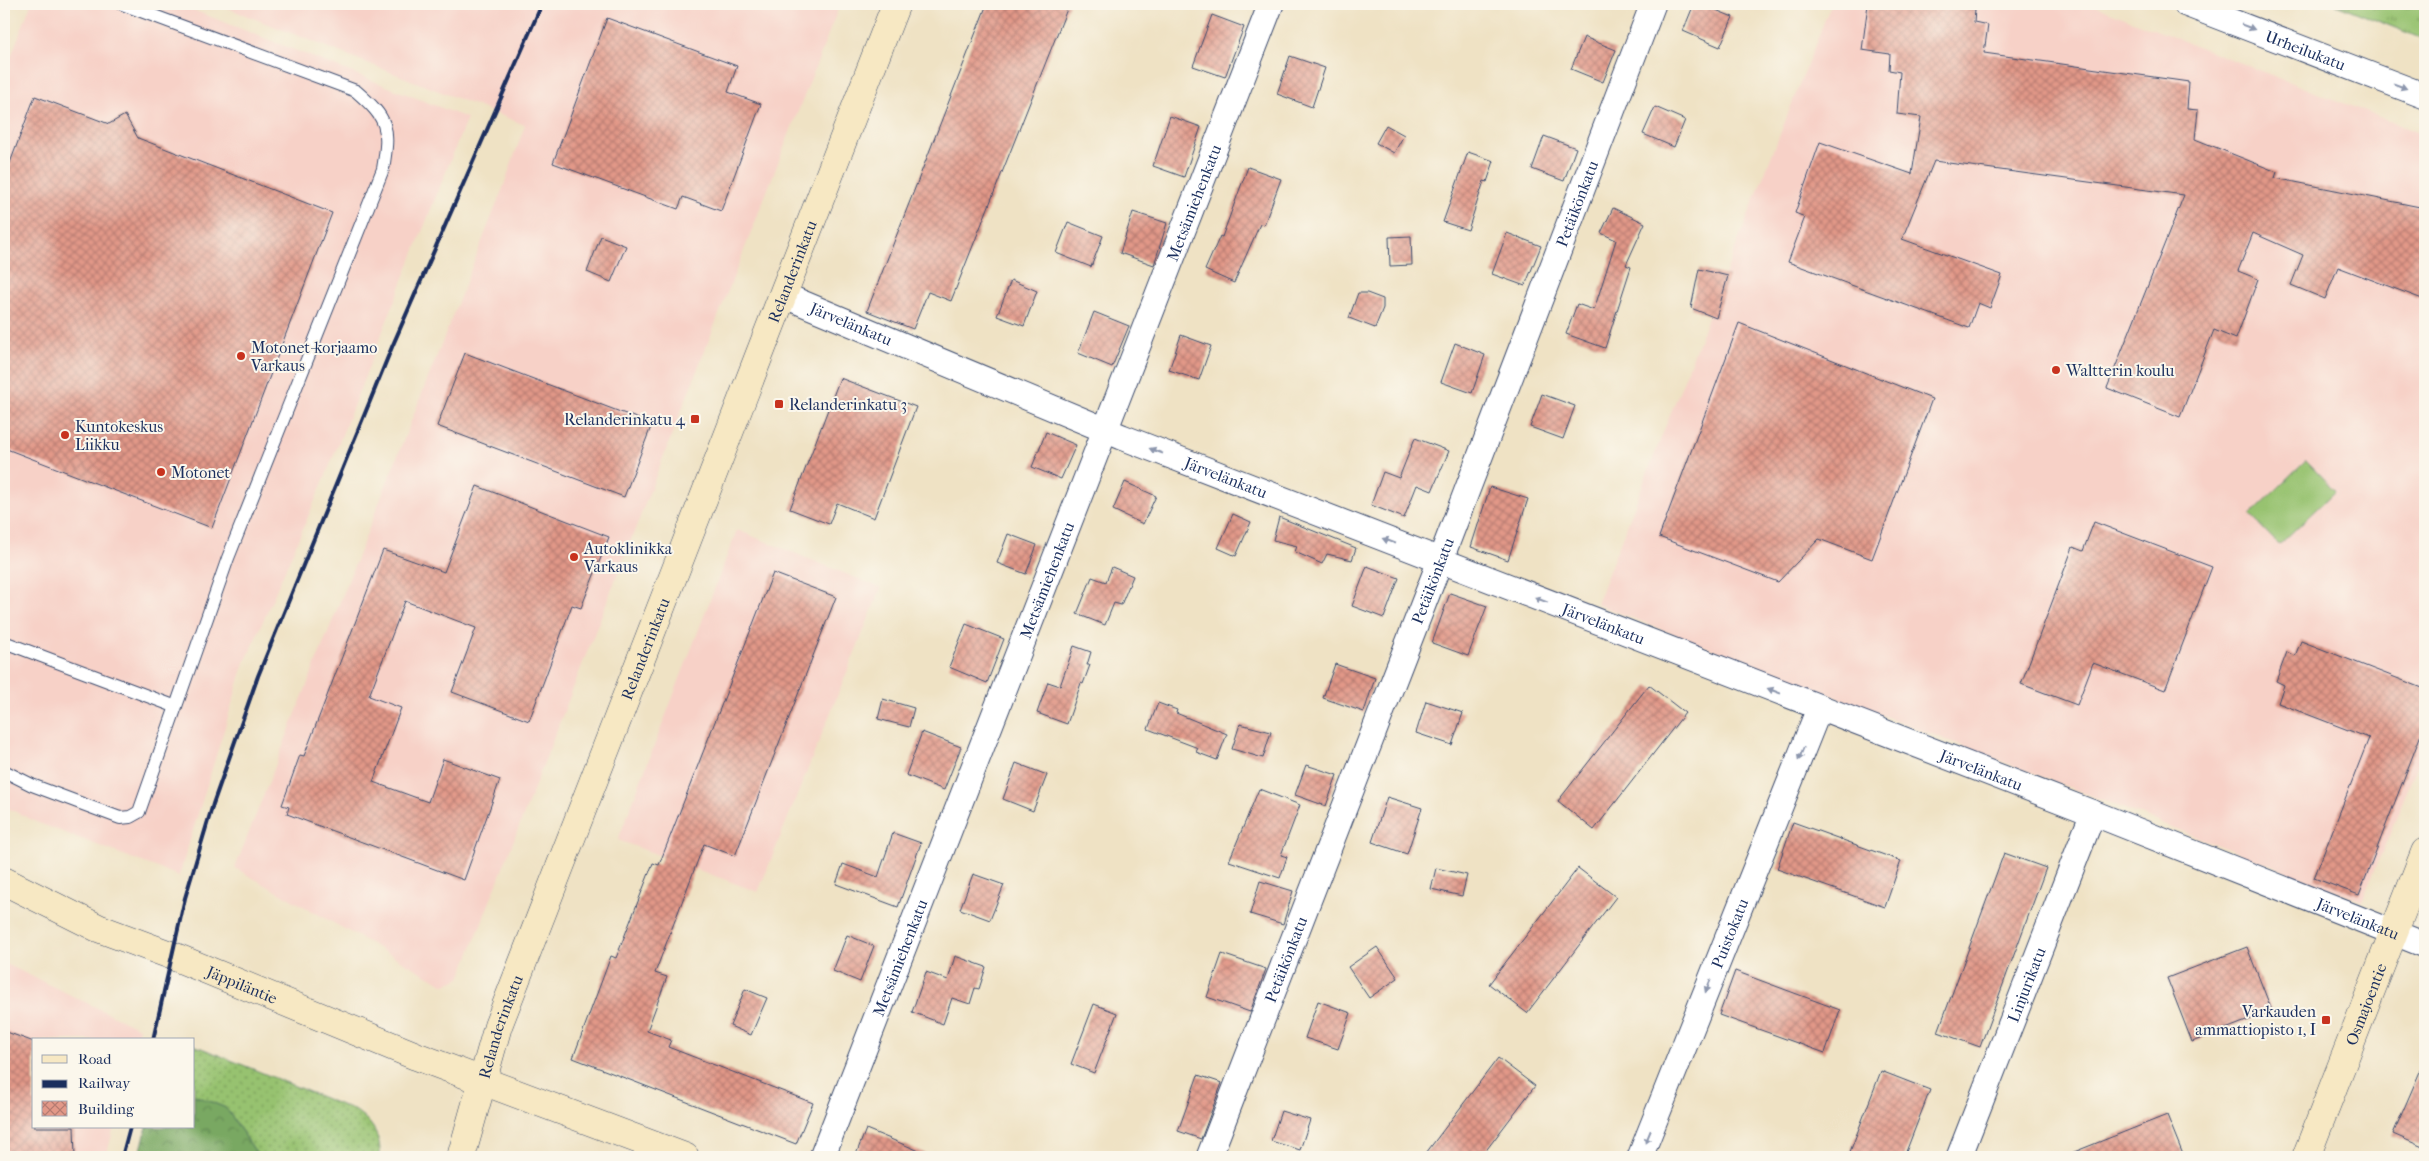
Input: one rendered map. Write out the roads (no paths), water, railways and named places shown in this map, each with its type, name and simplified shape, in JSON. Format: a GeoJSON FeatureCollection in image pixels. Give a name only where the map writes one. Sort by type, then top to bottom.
{"type":"FeatureCollection","features":[{"type":"Feature","properties":{"kind":"main road","name":"Relanderinkatu"},"geometry":{"type":"LineString","coordinates":[[461,1157],[498,1026],[896,4]]}},
{"type":"Feature","properties":{"kind":"main road","name":"Osmajoentie"},"geometry":{"type":"LineString","coordinates":[[2306,1157],[2425,852]]}},
{"type":"Feature","properties":{"kind":"main road","name":"Jäppiläntie"},"geometry":{"type":"LineString","coordinates":[[4,881],[98,928],[173,956],[416,1056],[685,1157]]}},
{"type":"Feature","properties":{"kind":"street","name":"Metsämiehenkatu"},"geometry":{"type":"LineString","coordinates":[[822,1157],[1271,4]]}},
{"type":"Feature","properties":{"kind":"street","name":"Petäikönkatu"},"geometry":{"type":"LineString","coordinates":[[1209,1157],[1653,4]]}},
{"type":"Feature","properties":{"kind":"street","name":"Urheilukatu"},"geometry":{"type":"LineString","coordinates":[[2186,4],[2425,96]]}},
{"type":"Feature","properties":{"kind":"street","name":"Järvelänkatu"},"geometry":{"type":"LineString","coordinates":[[783,295],[1105,430],[1819,709],[2093,813],[2425,945]]}},
{"type":"Feature","properties":{"kind":"street","name":"Puistokatu"},"geometry":{"type":"LineString","coordinates":[[1640,1157],[1819,709]]}},
{"type":"Feature","properties":{"kind":"street","name":"Linjurikatu"},"geometry":{"type":"LineString","coordinates":[[1959,1157],[2093,813]]}},
{"type":"Feature","properties":{"kind":"lane"},"geometry":{"type":"LineString","coordinates":[[4,771],[32,785],[120,818],[130,817],[139,812],[144,802],[174,706],[228,558],[383,169],[388,138],[379,111],[356,91],[122,4]]}},
{"type":"Feature","properties":{"kind":"lane"},"geometry":{"type":"LineString","coordinates":[[4,642],[174,706]]}},
{"type":"Feature","properties":{"kind":"railway"},"geometry":{"type":"LineString","coordinates":[[153,1038],[185,898],[213,804],[258,676],[392,347],[542,4]]}},
{"type":"Feature","properties":{"kind":"railway"},"geometry":{"type":"LineString","coordinates":[[122,1157],[130,1128]]}},
{"type":"Feature","properties":{"kind":"place","name":"Motonet-korjaamo Varkaus"},"geometry":{"type":"Point","coordinates":[241,356]}},
{"type":"Feature","properties":{"kind":"place","name":"Waltterin koulu"},"geometry":{"type":"Point","coordinates":[2056,370]}},
{"type":"Feature","properties":{"kind":"place","name":"Relanderinkatu 3"},"geometry":{"type":"Point","coordinates":[779,404]}},
{"type":"Feature","properties":{"kind":"place","name":"Relanderinkatu 4"},"geometry":{"type":"Point","coordinates":[695,419]}},
{"type":"Feature","properties":{"kind":"place","name":"Kuntokeskus Liikku"},"geometry":{"type":"Point","coordinates":[65,435]}},
{"type":"Feature","properties":{"kind":"place","name":"Motonet"},"geometry":{"type":"Point","coordinates":[161,472]}},
{"type":"Feature","properties":{"kind":"place","name":"Autoklinikka Varkaus"},"geometry":{"type":"Point","coordinates":[574,557]}},
{"type":"Feature","properties":{"kind":"place","name":"Varkauden ammattiopisto 1, I"},"geometry":{"type":"Point","coordinates":[2326,1020]}}]}
